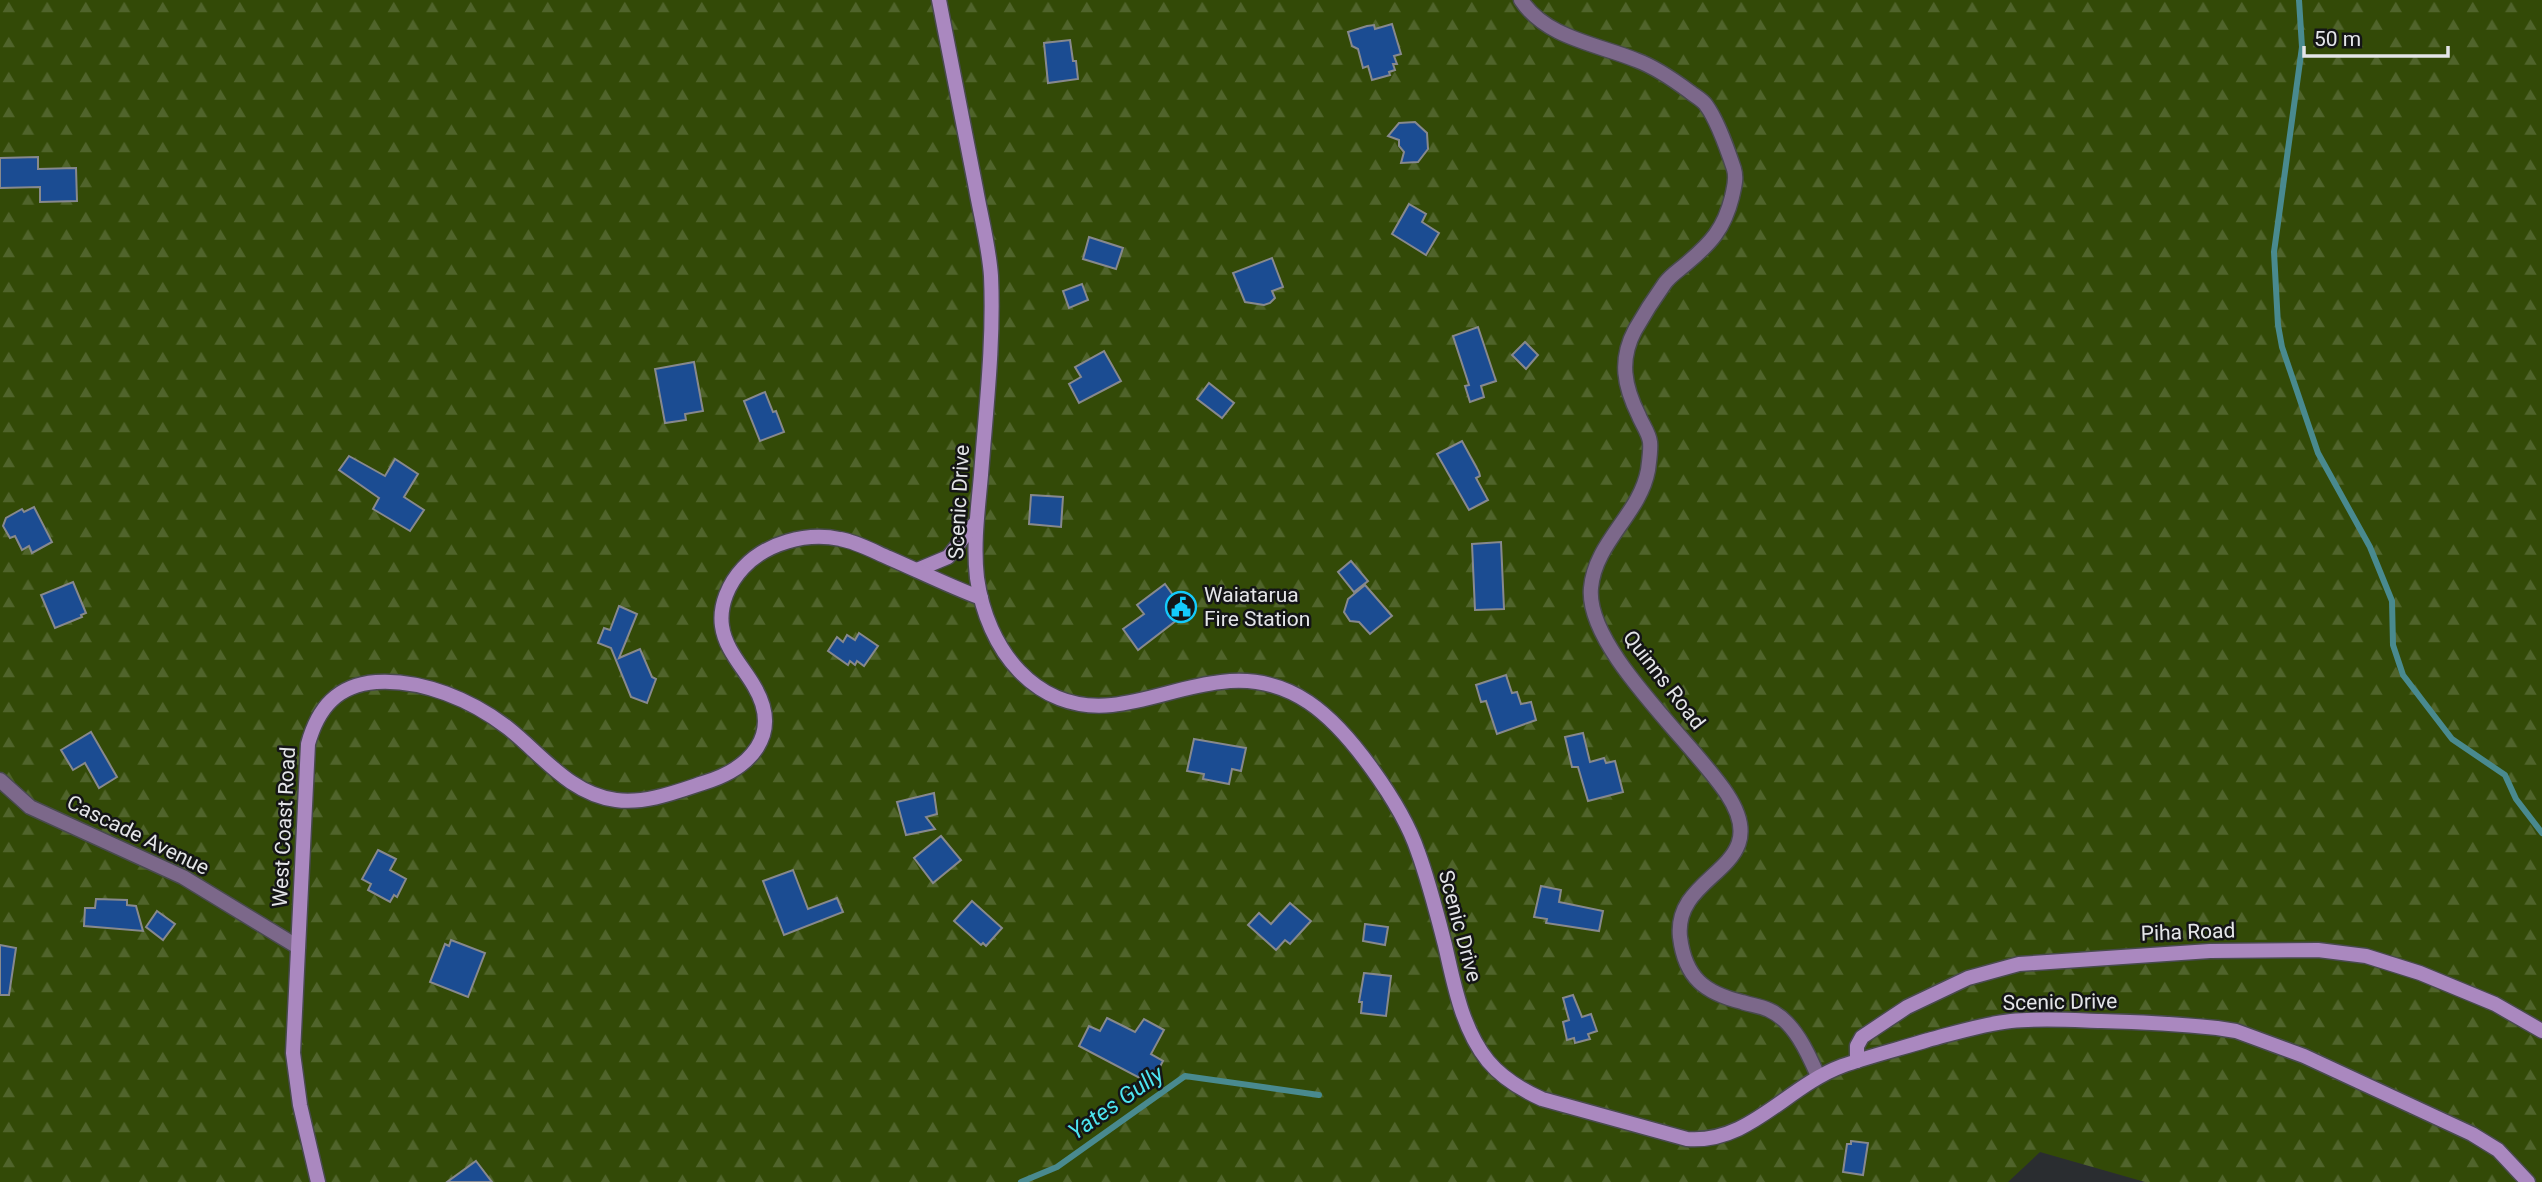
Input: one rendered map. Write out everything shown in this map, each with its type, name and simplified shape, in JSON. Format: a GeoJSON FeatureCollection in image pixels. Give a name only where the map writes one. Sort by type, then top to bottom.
{"type":"FeatureCollection","features":[{"type":"Feature","properties":{"kind":"main road","name":"Scenic Drive"},"geometry":{"type":"LineString","coordinates":[[939,0],[990,270],[993,333],[975,550],[981,598],[991,628],[1012,664],[1044,691],[1060,699],[1097,706],[1141,700],[1222,682],[1261,682],[1296,693],[1330,720],[1369,765],[1404,819],[1418,850],[1433,898],[1465,1020],[1488,1061],[1521,1089],[1566,1106],[1687,1139],[1702,1140],[1717,1138],[1746,1126],[1818,1076],[1857,1061],[1960,1031],[2011,1021],[2064,1019],[2217,1028],[2248,1035],[2304,1056],[2472,1133],[2498,1150],[2528,1182]]}},
{"type":"Feature","properties":{"kind":"main road"},"geometry":{"type":"LineString","coordinates":[[917,570],[948,557],[977,521]]}},
{"type":"Feature","properties":{"kind":"main road","name":"West Coast Road"},"geometry":{"type":"LineString","coordinates":[[318,1182],[295,1079],[293,1026],[308,744],[318,716],[336,694],[366,683],[385,681],[438,691],[508,728],[558,772],[586,791],[617,800],[652,798],[709,782],[728,773],[742,765],[761,745],[765,716],[762,703],[732,652],[722,626],[724,598],[740,571],[755,556],[786,542],[822,537],[841,539],[981,598]]}},
{"type":"Feature","properties":{"kind":"main road","name":"Piha Road"},"geometry":{"type":"LineString","coordinates":[[1857,1061],[1856,1051],[1862,1037],[1907,1007],[1968,978],[2019,964],[2210,951],[2318,950],[2366,956],[2420,973],[2496,1004],[2542,1031]]}},
{"type":"Feature","properties":{"kind":"street","name":"Quinns Road"},"geometry":{"type":"LineString","coordinates":[[1521,0],[1527,10],[1554,31],[1638,61],[1679,83],[1706,104],[1725,143],[1736,175],[1727,218],[1709,245],[1667,280],[1634,332],[1623,364],[1631,401],[1650,440],[1648,472],[1638,496],[1598,558],[1590,590],[1596,624],[1616,657],[1727,793],[1741,825],[1741,837],[1730,860],[1694,893],[1684,912],[1681,940],[1691,972],[1697,981],[1718,995],[1770,1010],[1782,1018],[1804,1048],[1818,1076]]}},
{"type":"Feature","properties":{"kind":"street","name":"Cascade Avenue"},"geometry":{"type":"LineString","coordinates":[[0,780],[30,807],[183,877],[298,947]]}},
{"type":"Feature","properties":{"kind":"green space"},"geometry":{"type":"Polygon","coordinates":[[[0,0],[2542,0],[2542,1182],[2145,1182],[2040,1152],[2008,1182],[0,1182],[0,0]]]}},
{"type":"Feature","properties":{"kind":"building"},"geometry":{"type":"Polygon","coordinates":[[[1392,24],[1401,54],[1394,56],[1397,64],[1393,64],[1395,70],[1389,72],[1390,75],[1372,80],[1368,66],[1363,68],[1358,49],[1352,46],[1348,32],[1367,26],[1374,25],[1375,29],[1392,24]]]}},
{"type":"Feature","properties":{"kind":"building"},"geometry":{"type":"Polygon","coordinates":[[[1070,40],[1078,79],[1048,83],[1044,43],[1070,40]]]}},
{"type":"Feature","properties":{"kind":"building"},"geometry":{"type":"Polygon","coordinates":[[[1415,122],[1427,133],[1428,149],[1418,162],[1401,163],[1404,152],[1399,146],[1399,140],[1388,136],[1399,123],[1415,122]]]}},
{"type":"Feature","properties":{"kind":"building"},"geometry":{"type":"Polygon","coordinates":[[[38,157],[38,169],[76,168],[77,201],[40,202],[40,187],[0,188],[0,158],[38,157]]]}},
{"type":"Feature","properties":{"kind":"building"},"geometry":{"type":"Polygon","coordinates":[[[1409,204],[1426,214],[1422,222],[1439,233],[1426,255],[1392,234],[1409,204]]]}},
{"type":"Feature","properties":{"kind":"building"},"geometry":{"type":"Polygon","coordinates":[[[1089,237],[1123,248],[1116,269],[1083,259],[1089,237]]]}},
{"type":"Feature","properties":{"kind":"building"},"geometry":{"type":"Polygon","coordinates":[[[1272,258],[1283,287],[1272,291],[1275,298],[1270,303],[1264,305],[1245,302],[1233,273],[1272,258]]]}},
{"type":"Feature","properties":{"kind":"building"},"geometry":{"type":"Polygon","coordinates":[[[1082,284],[1088,300],[1069,308],[1063,291],[1082,284]]]}},
{"type":"Feature","properties":{"kind":"building"},"geometry":{"type":"Polygon","coordinates":[[[1478,327],[1496,381],[1481,386],[1484,397],[1470,402],[1465,386],[1469,385],[1453,336],[1478,327]]]}},
{"type":"Feature","properties":{"kind":"building"},"geometry":{"type":"Polygon","coordinates":[[[1525,342],[1538,355],[1526,369],[1512,355],[1525,342]]]}},
{"type":"Feature","properties":{"kind":"building"},"geometry":{"type":"Polygon","coordinates":[[[1104,351],[1121,381],[1079,403],[1069,384],[1081,377],[1075,367],[1104,351]]]}},
{"type":"Feature","properties":{"kind":"building"},"geometry":{"type":"Polygon","coordinates":[[[694,362],[703,411],[685,414],[686,420],[665,423],[655,369],[694,362]]]}},
{"type":"Feature","properties":{"kind":"building"},"geometry":{"type":"Polygon","coordinates":[[[1209,383],[1234,403],[1222,418],[1197,399],[1209,383]]]}},
{"type":"Feature","properties":{"kind":"building"},"geometry":{"type":"Polygon","coordinates":[[[765,392],[784,432],[760,441],[744,401],[765,392]]]}},
{"type":"Feature","properties":{"kind":"building"},"geometry":{"type":"Polygon","coordinates":[[[1462,441],[1479,472],[1480,476],[1476,478],[1488,500],[1469,510],[1437,454],[1462,441]]]}},
{"type":"Feature","properties":{"kind":"building"},"geometry":{"type":"Polygon","coordinates":[[[349,456],[385,476],[395,459],[418,474],[404,497],[424,510],[410,531],[373,509],[379,498],[339,470],[349,456]]]}},
{"type":"Feature","properties":{"kind":"building"},"geometry":{"type":"Polygon","coordinates":[[[1031,495],[1063,497],[1061,527],[1029,524],[1031,495]]]}},
{"type":"Feature","properties":{"kind":"building"},"geometry":{"type":"Polygon","coordinates":[[[34,507],[52,542],[32,553],[29,546],[22,550],[15,536],[10,538],[3,526],[6,518],[22,509],[24,512],[34,507]]]}},
{"type":"Feature","properties":{"kind":"building"},"geometry":{"type":"Polygon","coordinates":[[[1501,542],[1504,609],[1475,610],[1472,544],[1501,542]]]}},
{"type":"Feature","properties":{"kind":"building"},"geometry":{"type":"Polygon","coordinates":[[[1351,561],[1368,581],[1354,592],[1338,572],[1351,561]]]}},
{"type":"Feature","properties":{"kind":"building"},"geometry":{"type":"Polygon","coordinates":[[[73,582],[86,613],[55,628],[41,595],[73,582]]]}},
{"type":"Feature","properties":{"kind":"building"},"geometry":{"type":"Polygon","coordinates":[[[1165,584],[1186,613],[1138,650],[1123,629],[1144,614],[1137,605],[1165,584]]]}},
{"type":"Feature","properties":{"kind":"building"},"geometry":{"type":"Polygon","coordinates":[[[1365,585],[1392,616],[1370,634],[1359,622],[1350,621],[1344,612],[1348,599],[1365,585]]]}},
{"type":"Feature","properties":{"kind":"building"},"geometry":{"type":"Polygon","coordinates":[[[619,606],[637,614],[619,658],[640,649],[652,677],[656,679],[647,703],[631,697],[611,648],[598,643],[604,628],[610,630],[619,606]]]}},
{"type":"Feature","properties":{"kind":"building"},"geometry":{"type":"Polygon","coordinates":[[[859,633],[878,646],[864,666],[857,661],[855,665],[850,661],[848,665],[828,651],[837,637],[843,642],[847,635],[855,640],[859,633]]]}},
{"type":"Feature","properties":{"kind":"building"},"geometry":{"type":"Polygon","coordinates":[[[1506,675],[1512,693],[1517,692],[1521,704],[1531,702],[1536,720],[1497,734],[1486,701],[1481,702],[1476,685],[1506,675]]]}},
{"type":"Feature","properties":{"kind":"building"},"geometry":{"type":"Polygon","coordinates":[[[91,732],[117,777],[99,788],[85,763],[73,770],[61,750],[91,732]]]}},
{"type":"Feature","properties":{"kind":"building"},"geometry":{"type":"Polygon","coordinates":[[[1583,733],[1590,762],[1604,758],[1606,763],[1615,761],[1623,792],[1588,801],[1578,767],[1572,767],[1565,737],[1583,733]]]}},
{"type":"Feature","properties":{"kind":"building"},"geometry":{"type":"Polygon","coordinates":[[[1194,739],[1246,748],[1241,771],[1232,769],[1229,784],[1203,779],[1204,774],[1187,771],[1194,739]]]}},
{"type":"Feature","properties":{"kind":"building"},"geometry":{"type":"Polygon","coordinates":[[[934,793],[937,814],[926,817],[935,829],[906,835],[897,802],[934,793]]]}},
{"type":"Feature","properties":{"kind":"building"},"geometry":{"type":"Polygon","coordinates":[[[941,836],[961,860],[933,883],[914,858],[941,836]]]}},
{"type":"Feature","properties":{"kind":"building"},"geometry":{"type":"Polygon","coordinates":[[[378,850],[396,859],[390,870],[406,879],[397,897],[394,895],[390,902],[368,890],[371,884],[362,879],[378,850]]]}},
{"type":"Feature","properties":{"kind":"building"},"geometry":{"type":"Polygon","coordinates":[[[793,870],[808,909],[837,898],[843,912],[784,935],[763,881],[793,870]]]}},
{"type":"Feature","properties":{"kind":"building"},"geometry":{"type":"Polygon","coordinates":[[[1541,886],[1561,890],[1559,902],[1603,911],[1599,931],[1546,923],[1547,919],[1534,917],[1541,886]]]}},
{"type":"Feature","properties":{"kind":"building"},"geometry":{"type":"Polygon","coordinates":[[[96,899],[127,900],[127,905],[136,906],[143,931],[84,926],[85,908],[95,908],[96,899]]]}},
{"type":"Feature","properties":{"kind":"building"},"geometry":{"type":"Polygon","coordinates":[[[972,901],[1002,928],[986,946],[983,943],[981,945],[954,921],[972,901]]]}},
{"type":"Feature","properties":{"kind":"building"},"geometry":{"type":"Polygon","coordinates":[[[1290,903],[1311,921],[1290,944],[1285,940],[1276,950],[1248,925],[1259,913],[1271,924],[1290,903]]]}},
{"type":"Feature","properties":{"kind":"building"},"geometry":{"type":"Polygon","coordinates":[[[157,911],[175,924],[163,940],[146,927],[157,911]]]}},
{"type":"Feature","properties":{"kind":"building"},"geometry":{"type":"Polygon","coordinates":[[[1365,924],[1388,927],[1385,945],[1363,941],[1365,924]]]}},
{"type":"Feature","properties":{"kind":"building"},"geometry":{"type":"Polygon","coordinates":[[[451,940],[485,953],[468,997],[430,982],[445,944],[449,946],[451,940]]]}},
{"type":"Feature","properties":{"kind":"building"},"geometry":{"type":"Polygon","coordinates":[[[0,945],[16,948],[9,995],[0,995],[0,945]]]}},
{"type":"Feature","properties":{"kind":"building"},"geometry":{"type":"Polygon","coordinates":[[[1364,973],[1391,976],[1386,1016],[1361,1013],[1362,1002],[1359,1002],[1364,973]]]}},
{"type":"Feature","properties":{"kind":"building"},"geometry":{"type":"Polygon","coordinates":[[[1573,995],[1582,1017],[1591,1014],[1597,1031],[1588,1034],[1590,1039],[1575,1043],[1574,1038],[1567,1040],[1563,1022],[1569,1020],[1563,998],[1573,995]]]}},
{"type":"Feature","properties":{"kind":"building"},"geometry":{"type":"Polygon","coordinates":[[[1107,1018],[1135,1032],[1144,1019],[1164,1030],[1151,1054],[1163,1061],[1151,1084],[1079,1046],[1089,1026],[1100,1031],[1107,1018]]]}},
{"type":"Feature","properties":{"kind":"building"},"geometry":{"type":"Polygon","coordinates":[[[1851,1141],[1868,1143],[1863,1175],[1843,1172],[1847,1144],[1851,1144],[1851,1141]]]}},
{"type":"Feature","properties":{"kind":"building"},"geometry":{"type":"Polygon","coordinates":[[[476,1161],[492,1182],[447,1182],[476,1161]]]}},
{"type":"Feature","properties":{"kind":"waterway"},"geometry":{"type":"LineString","coordinates":[[2299,0],[2302,47],[2274,252],[2278,325],[2282,347],[2318,453],[2370,547],[2392,601],[2393,645],[2403,675],[2452,739],[2505,775],[2516,799],[2542,833]]}},
{"type":"Feature","properties":{"kind":"waterway","name":"Yates Gully"},"geometry":{"type":"LineString","coordinates":[[1021,1182],[1057,1167],[1185,1076],[1319,1095]]}},
{"type":"Feature","properties":{"kind":"place","name":"Waiatarua Fire Station"},"geometry":{"type":"Point","coordinates":[1181,607]}}]}
